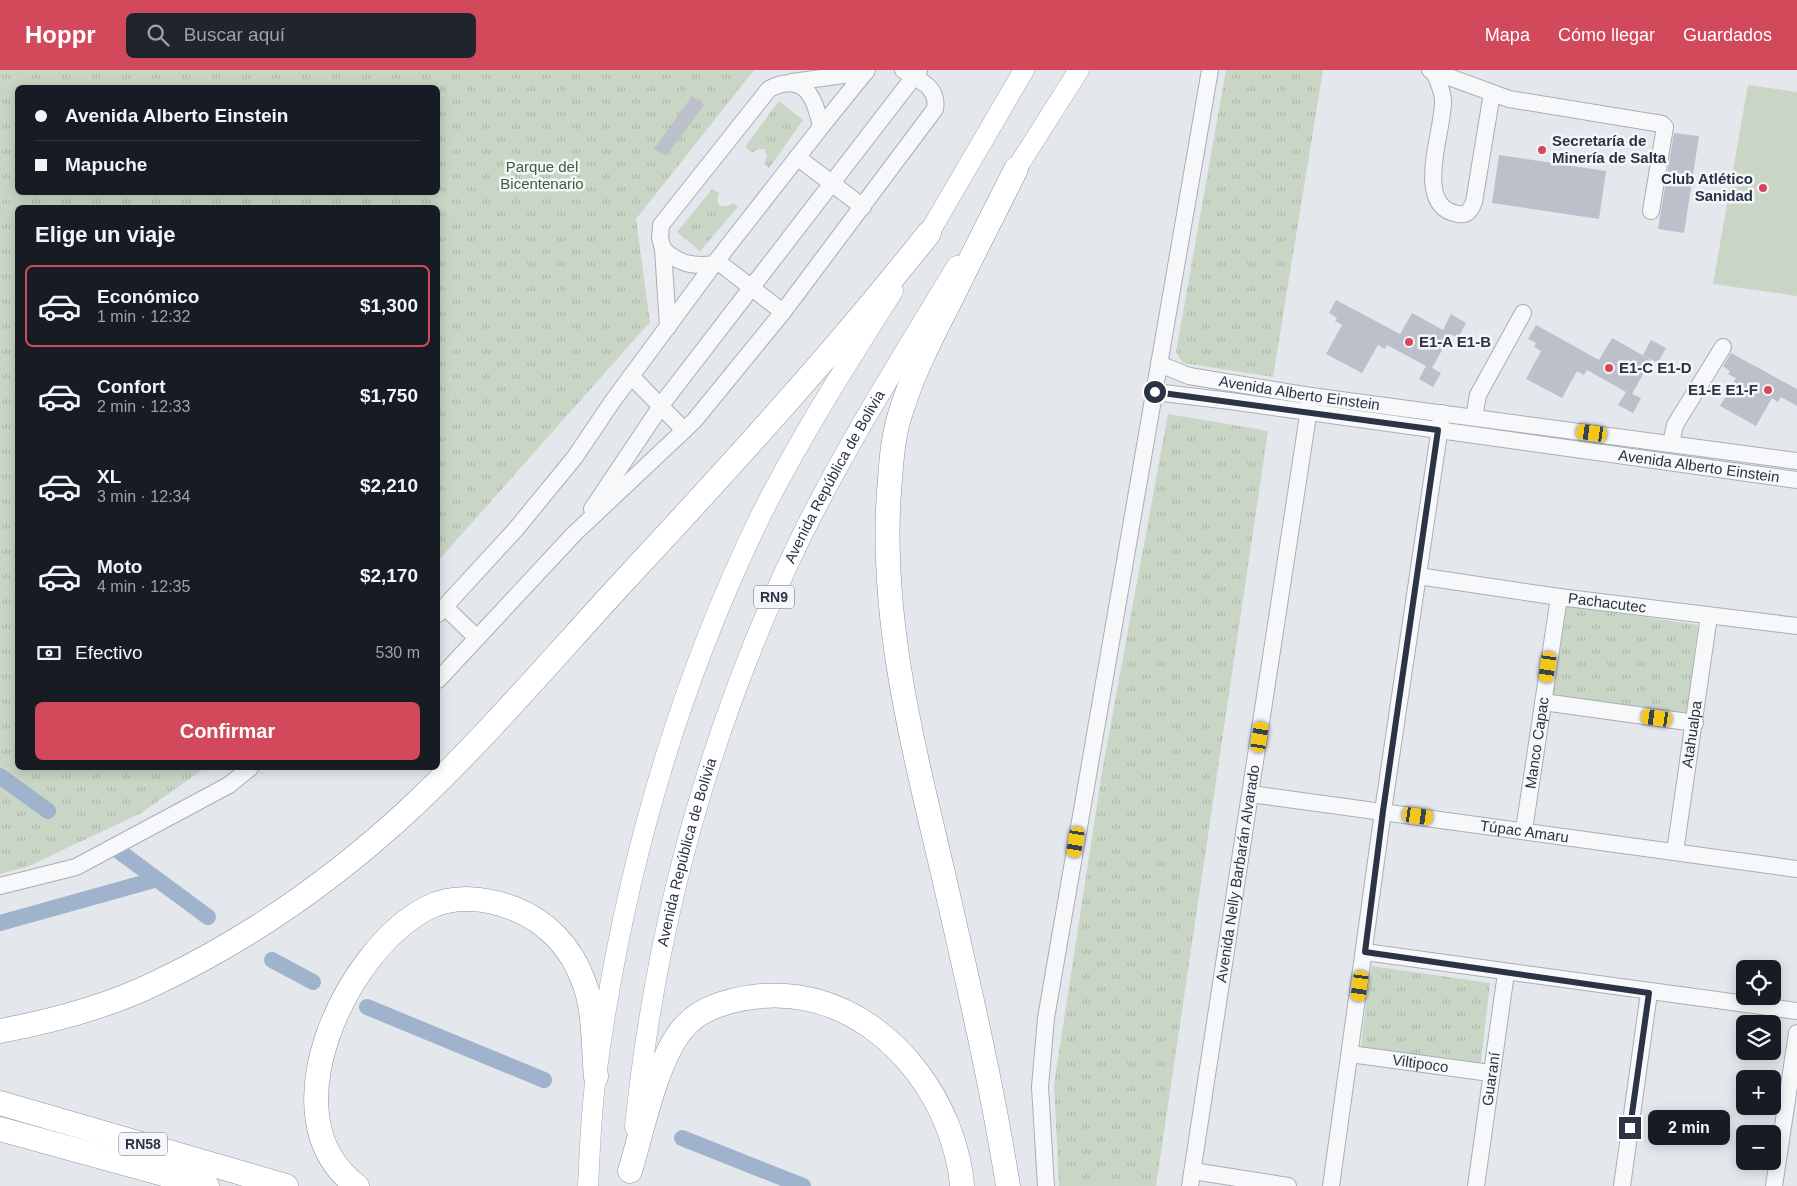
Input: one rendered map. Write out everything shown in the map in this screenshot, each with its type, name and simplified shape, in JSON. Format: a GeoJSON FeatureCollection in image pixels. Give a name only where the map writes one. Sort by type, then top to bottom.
{"type":"FeatureCollection","features":[{"type":"Feature","properties":{"kind":"highway"},"geometry":{"type":"LineString","coordinates":[[1008,1186],[969,988],[916,759],[889,596],[887,516],[892,450],[898,420],[909,388],[932,336],[1016,169]]}},
{"type":"Feature","properties":{"kind":"highway"},"geometry":{"type":"LineString","coordinates":[[0,1031],[92,1008],[154,984],[253,930],[358,855],[413,806],[464,756],[642,562],[845,335],[929,233]]}},
{"type":"Feature","properties":{"kind":"highway"},"geometry":{"type":"LineString","coordinates":[[357,1186],[341,1170],[329,1152],[318,1122],[317,1079],[321,1059],[340,1004],[373,952],[403,924],[428,908],[450,900],[479,899],[509,906],[531,915],[551,930],[572,955],[584,980],[590,1011],[596,1077]]}},
{"type":"Feature","properties":{"kind":"highway"},"geometry":{"type":"LineString","coordinates":[[630,1178],[658,1079],[667,1055],[679,1034],[688,1023],[709,1008],[741,999],[769,995],[802,997],[843,1010],[872,1027],[898,1048],[938,1100],[954,1142],[962,1186]]}},
{"type":"Feature","properties":{"kind":"highway","name":"RN58"},"geometry":{"type":"LineString","coordinates":[[0,1103],[286,1186]]}},
{"type":"Feature","properties":{"kind":"highway","name":"RN58"},"geometry":{"type":"LineString","coordinates":[[0,1129],[207,1186]]}},
{"type":"Feature","properties":{"kind":"main road"},"geometry":{"type":"LineString","coordinates":[[588,1186],[596,1077],[621,926],[666,755],[690,682],[728,589],[771,497],[821,404],[929,233],[1024,70]]}},
{"type":"Feature","properties":{"kind":"main road","name":"Avenida República de Bolivia"},"geometry":{"type":"LineString","coordinates":[[630,1178],[648,1022],[662,940],[702,786],[739,682],[801,537],[831,480],[903,354],[1079,70]]}},
{"type":"Feature","properties":{"kind":"street"},"geometry":{"type":"LineString","coordinates":[[1046,1186],[1040,1087],[1046,1018],[1210,70]]}},
{"type":"Feature","properties":{"kind":"street"},"geometry":{"type":"LineString","coordinates":[[668,327],[663,249],[660,238],[661,225],[701,173],[769,89],[779,84],[866,71]]}},
{"type":"Feature","properties":{"kind":"street"},"geometry":{"type":"LineString","coordinates":[[477,638],[441,611],[516,529],[575,457],[631,376],[716,263],[866,71]]}},
{"type":"Feature","properties":{"kind":"street"},"geometry":{"type":"LineString","coordinates":[[1432,71],[1443,101],[1432,182],[1439,202],[1454,214],[1463,215],[1470,212],[1474,202],[1492,93]]}},
{"type":"Feature","properties":{"kind":"street"},"geometry":{"type":"LineString","coordinates":[[1432,71],[1509,99],[1662,124],[1665,127],[1651,211]]}},
{"type":"Feature","properties":{"kind":"street"},"geometry":{"type":"LineString","coordinates":[[440,678],[574,534],[684,430],[783,312],[935,109],[937,100],[933,90],[912,72],[833,183],[661,406],[574,534]]}},
{"type":"Feature","properties":{"kind":"street"},"geometry":{"type":"LineString","coordinates":[[792,82],[813,96],[821,127]]}},
{"type":"Feature","properties":{"kind":"street"},"geometry":{"type":"LineString","coordinates":[[797,157],[863,207]]}},
{"type":"Feature","properties":{"kind":"street"},"geometry":{"type":"LineString","coordinates":[[663,249],[674,259],[688,265],[716,263],[783,312]]}},
{"type":"Feature","properties":{"kind":"street"},"geometry":{"type":"LineString","coordinates":[[1474,417],[1478,395],[1523,313]]}},
{"type":"Feature","properties":{"kind":"street"},"geometry":{"type":"LineString","coordinates":[[1671,443],[1675,425],[1723,347]]}},
{"type":"Feature","properties":{"kind":"street","name":"Avenida Alberto Einstein"},"geometry":{"type":"LineString","coordinates":[[1159,364],[1189,376],[1311,396],[1797,461]]}},
{"type":"Feature","properties":{"kind":"street"},"geometry":{"type":"LineString","coordinates":[[631,376],[684,430]]}},
{"type":"Feature","properties":{"kind":"street","name":"Avenida Alberto Einstein"},"geometry":{"type":"LineString","coordinates":[[1155,392],[1797,480]]}},
{"type":"Feature","properties":{"kind":"street","name":"Avenida Nelly Barbarán Alvarado"},"geometry":{"type":"LineString","coordinates":[[1192,1178],[1252,794],[1311,396]]}},
{"type":"Feature","properties":{"kind":"street"},"geometry":{"type":"LineString","coordinates":[[1331,1186],[1365,952],[1383,811],[1442,413]]}},
{"type":"Feature","properties":{"kind":"street","name":"Pachacutec"},"geometry":{"type":"LineString","coordinates":[[1418,576],[1559,597],[1797,626]]}},
{"type":"Feature","properties":{"kind":"street","name":"Manco Capac"},"geometry":{"type":"LineString","coordinates":[[1524,830],[1559,597]]}},
{"type":"Feature","properties":{"kind":"street","name":"Atahualpa"},"geometry":{"type":"LineString","coordinates":[[1676,852],[1710,616]]}},
{"type":"Feature","properties":{"kind":"street"},"geometry":{"type":"LineString","coordinates":[[1543,702],[1695,723]]}},
{"type":"Feature","properties":{"kind":"street"},"geometry":{"type":"LineString","coordinates":[[0,886],[76,867],[228,785],[247,770]]}},
{"type":"Feature","properties":{"kind":"street","name":"Túpac Amaru"},"geometry":{"type":"LineString","coordinates":[[1252,794],[1524,830],[1797,870]]}},
{"type":"Feature","properties":{"kind":"street"},"geometry":{"type":"LineString","coordinates":[[1365,952],[1649,993],[1797,1011]]}},
{"type":"Feature","properties":{"kind":"street","name":"Guaraní"},"geometry":{"type":"LineString","coordinates":[[1476,1186],[1490,1073],[1506,973]]}},
{"type":"Feature","properties":{"kind":"street"},"geometry":{"type":"LineString","coordinates":[[1622,1186],[1649,993]]}},
{"type":"Feature","properties":{"kind":"street"},"geometry":{"type":"LineString","coordinates":[[1774,1186],[1797,1033]]}},
{"type":"Feature","properties":{"kind":"street","name":"Viltipoco"},"geometry":{"type":"LineString","coordinates":[[1350,1054],[1490,1073]]}},
{"type":"Feature","properties":{"kind":"street"},"geometry":{"type":"LineString","coordinates":[[1192,1178],[1288,1186]]}},
{"type":"Feature","properties":{"kind":"green space","name":"Parque del Bicentenario"},"geometry":{"type":"Polygon","coordinates":[[[0,70],[754,70],[636,219],[650,322],[440,559],[440,205],[15,205],[15,770],[202,770],[141,813],[29,866],[0,874],[0,70]]]}},
{"type":"Feature","properties":{"kind":"green space"},"geometry":{"type":"Polygon","coordinates":[[[1226,70],[1323,70],[1273,377],[1183,363],[1176,352],[1226,70]]]}},
{"type":"Feature","properties":{"kind":"green space","name":"Club Atlético Sanidad"},"geometry":{"type":"Polygon","coordinates":[[[1748,85],[1797,92],[1797,296],[1713,284],[1748,85]]]}},
{"type":"Feature","properties":{"kind":"green space"},"geometry":{"type":"Polygon","coordinates":[[[779,101],[803,120],[769,168],[764,164],[767,156],[764,149],[758,149],[752,153],[745,147],[779,101]]]}},
{"type":"Feature","properties":{"kind":"green space"},"geometry":{"type":"Polygon","coordinates":[[[712,189],[719,193],[717,200],[720,206],[728,206],[734,203],[738,207],[700,251],[677,232],[712,189]]]}},
{"type":"Feature","properties":{"kind":"green space"},"geometry":{"type":"Polygon","coordinates":[[[1168,414],[1268,431],[1156,1186],[1059,1186],[1054,1085],[1102,772],[1168,414]]]}},
{"type":"Feature","properties":{"kind":"green space"},"geometry":{"type":"Polygon","coordinates":[[[1558,604],[1698,625],[1687,715],[1548,695],[1558,604]]]}},
{"type":"Feature","properties":{"kind":"green space"},"geometry":{"type":"Polygon","coordinates":[[[1371,966],[1490,983],[1480,1069],[1360,1053],[1371,966]]]}},
{"type":"Feature","properties":{"kind":"building"},"geometry":{"type":"Polygon","coordinates":[[[692,96],[704,105],[666,156],[654,149],[692,96]]]}},
{"type":"Feature","properties":{"kind":"building"},"geometry":{"type":"Polygon","coordinates":[[[1674,133],[1699,136],[1684,233],[1658,229],[1674,133]]]}},
{"type":"Feature","properties":{"kind":"building"},"geometry":{"type":"Polygon","coordinates":[[[1499,155],[1606,171],[1599,219],[1492,203],[1499,155]]]}},
{"type":"Feature","properties":{"kind":"building","name":"E1-A E1-B"},"geometry":{"type":"Polygon","coordinates":[[[1336,300],[1400,334],[1412,313],[1443,330],[1451,314],[1466,323],[1458,338],[1451,334],[1432,368],[1441,373],[1433,387],[1419,379],[1426,366],[1387,345],[1385,349],[1378,345],[1362,373],[1326,354],[1342,325],[1335,321],[1337,318],[1329,313],[1336,300]]]}},
{"type":"Feature","properties":{"kind":"building","name":"E1-C E1-D"},"geometry":{"type":"Polygon","coordinates":[[[1536,325],[1599,360],[1612,338],[1651,360],[1632,394],[1641,398],[1633,413],[1618,405],[1626,392],[1587,370],[1584,375],[1577,371],[1562,398],[1526,379],[1541,351],[1534,347],[1536,343],[1528,339],[1536,325]]]}},
{"type":"Feature","properties":{"kind":"building"},"geometry":{"type":"Polygon","coordinates":[[[1651,340],[1666,348],[1658,363],[1643,355],[1651,340]]]}},
{"type":"Feature","properties":{"kind":"building","name":"E1-E E1-F"},"geometry":{"type":"Polygon","coordinates":[[[1731,353],[1797,389],[1797,406],[1781,397],[1778,402],[1772,398],[1756,426],[1720,406],[1736,378],[1728,374],[1730,371],[1723,366],[1731,353]]]}},
{"type":"Feature","properties":{"kind":"waterway"},"geometry":{"type":"LineString","coordinates":[[0,776],[48,811]]}},
{"type":"Feature","properties":{"kind":"waterway"},"geometry":{"type":"LineString","coordinates":[[120,852],[208,917]]}},
{"type":"Feature","properties":{"kind":"waterway"},"geometry":{"type":"LineString","coordinates":[[0,923],[154,880]]}},
{"type":"Feature","properties":{"kind":"waterway"},"geometry":{"type":"LineString","coordinates":[[272,960],[313,982]]}},
{"type":"Feature","properties":{"kind":"waterway"},"geometry":{"type":"LineString","coordinates":[[367,1007],[544,1080]]}},
{"type":"Feature","properties":{"kind":"waterway"},"geometry":{"type":"LineString","coordinates":[[682,1138],[803,1186]]}},
{"type":"Feature","properties":{"kind":"place","name":"Secretaría de Minería de Salta"},"geometry":{"type":"Point","coordinates":[1542,150]}},
{"type":"Feature","properties":{"kind":"place","name":"Club Atlético Sanidad"},"geometry":{"type":"Point","coordinates":[1763,188]}},
{"type":"Feature","properties":{"kind":"place","name":"E1-A E1-B"},"geometry":{"type":"Point","coordinates":[1409,342]}},
{"type":"Feature","properties":{"kind":"place","name":"E1-C E1-D"},"geometry":{"type":"Point","coordinates":[1609,368]}},
{"type":"Feature","properties":{"kind":"place","name":"E1-E E1-F"},"geometry":{"type":"Point","coordinates":[1768,390]}},
{"type":"Feature","properties":{"kind":"route"},"geometry":{"type":"LineString","coordinates":[[1155,392],[1438,430],[1383,811],[1365,952],[1649,993],[1630,1128]]}}]}
